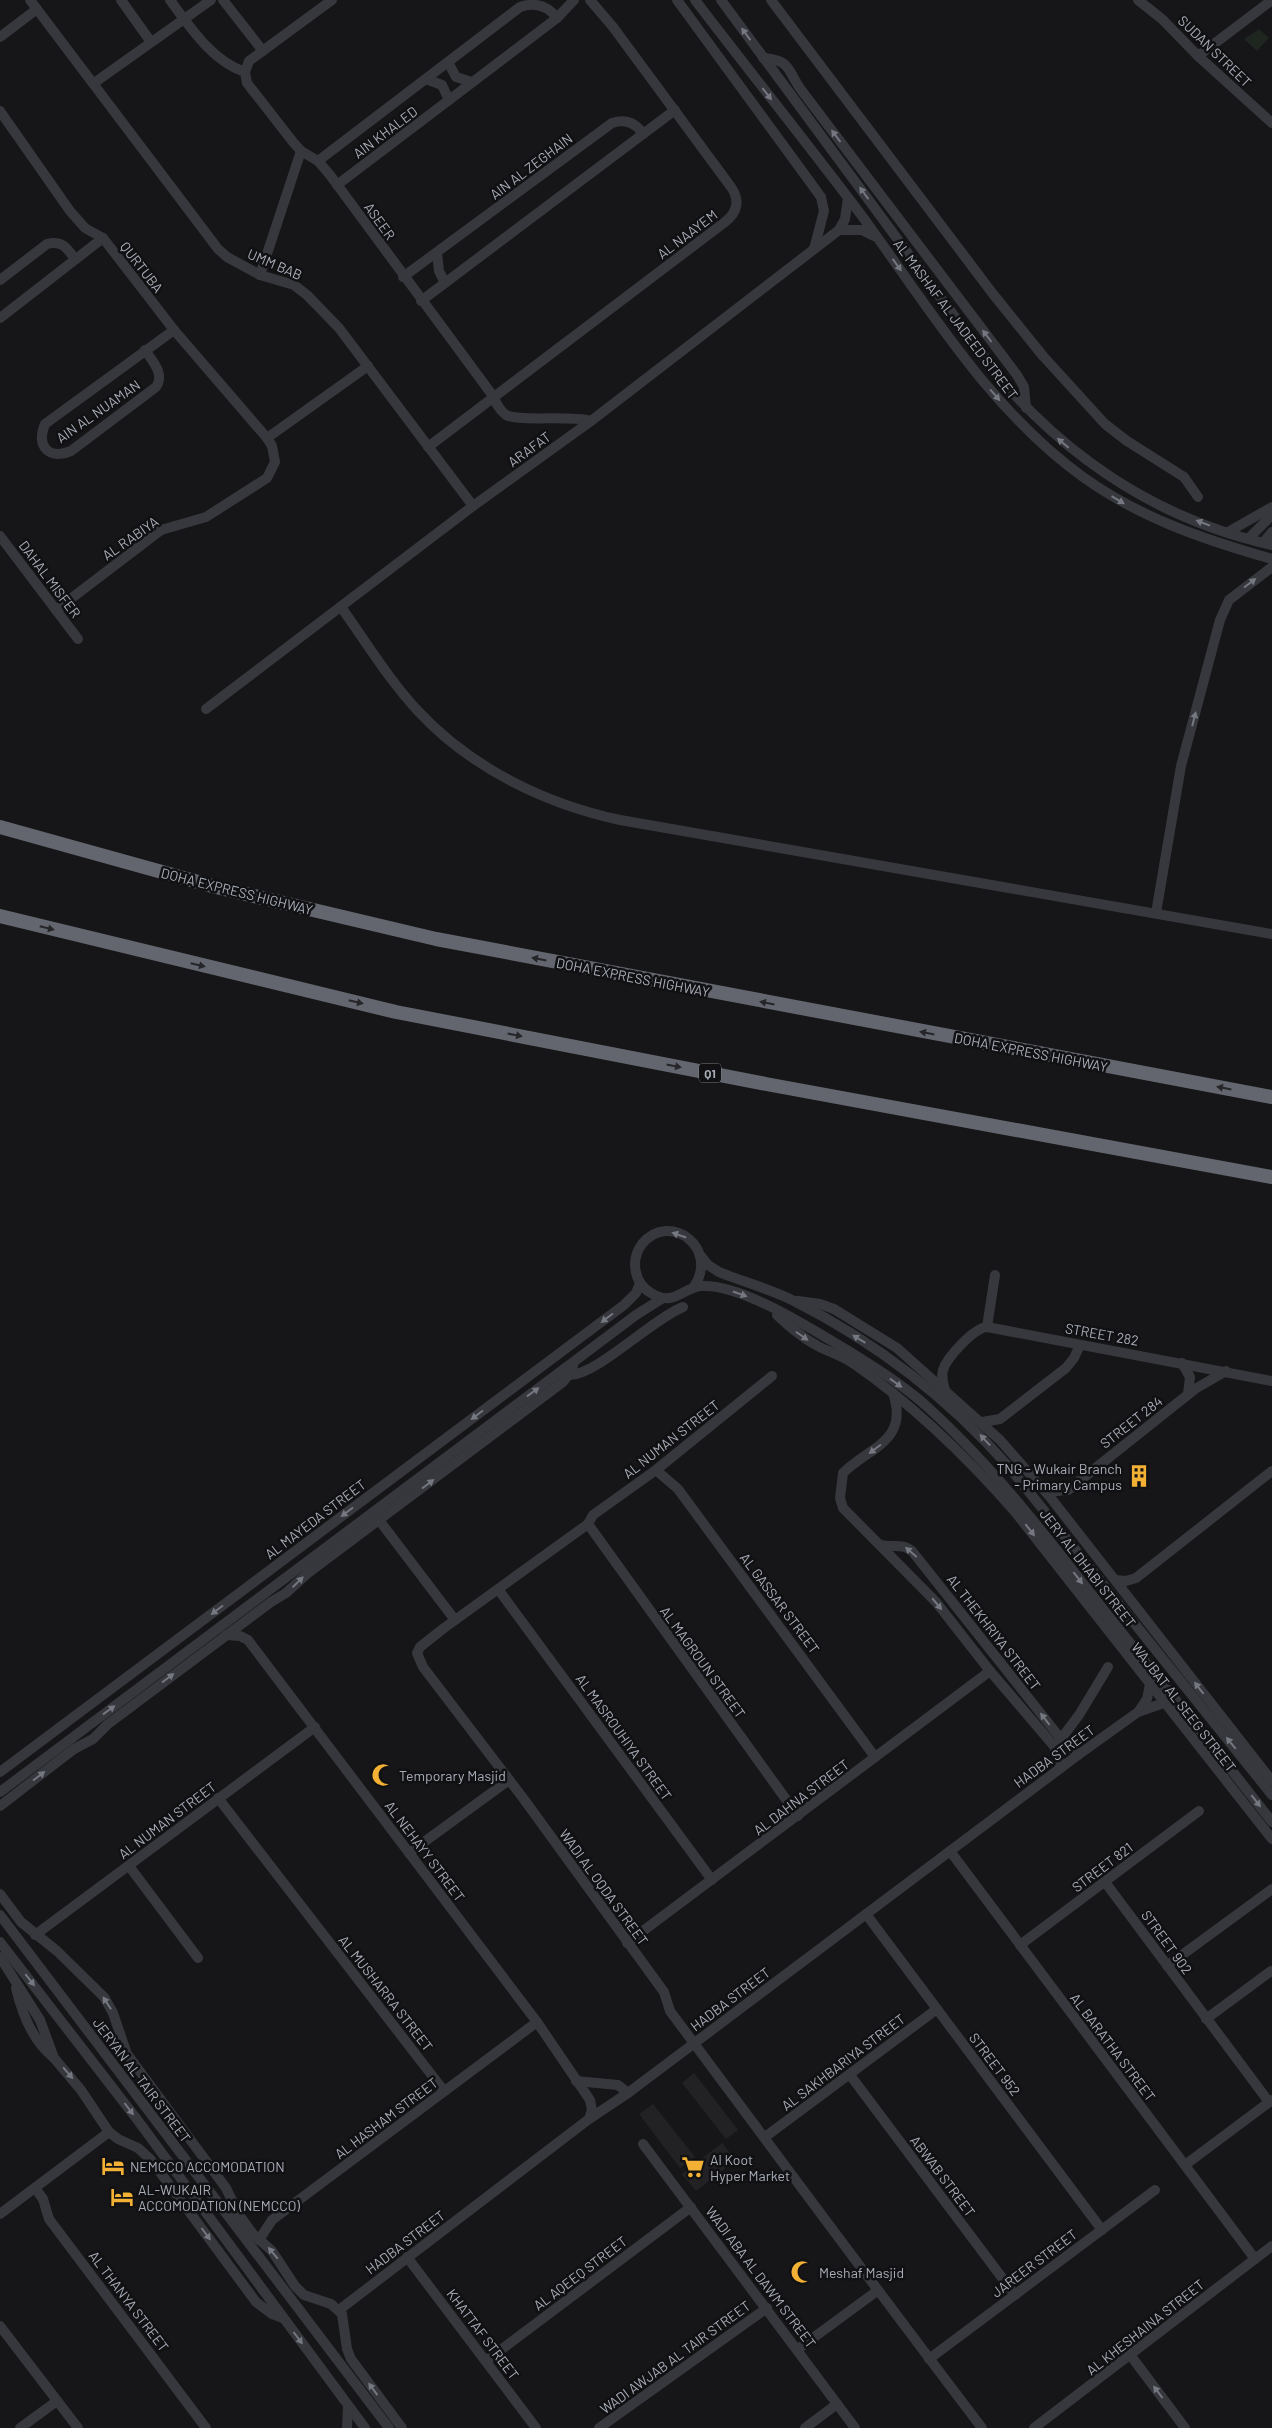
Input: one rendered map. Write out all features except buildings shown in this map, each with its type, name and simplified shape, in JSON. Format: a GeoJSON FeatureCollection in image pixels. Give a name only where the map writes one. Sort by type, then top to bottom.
{"type":"FeatureCollection","features":[{"type":"Feature","properties":{"kind":"highway"},"geometry":{"type":"LineString","coordinates":[[0,822],[17,832]]}},
{"type":"Feature","properties":{"kind":"highway","name":"DOHA EXPRESS HIGHWAY"},"geometry":{"type":"LineString","coordinates":[[0,827],[216,886],[436,939],[1272,1097]]}},
{"type":"Feature","properties":{"kind":"highway","name":"Q1"},"geometry":{"type":"LineString","coordinates":[[0,916],[150,954],[396,1012],[766,1084],[1272,1177]]}},
{"type":"Feature","properties":{"kind":"street","name":"UMM BAB"},"geometry":{"type":"LineString","coordinates":[[30,0],[218,249],[227,257],[260,275],[282,280],[307,294],[339,328],[473,506]]}},
{"type":"Feature","properties":{"kind":"street"},"geometry":{"type":"LineString","coordinates":[[121,0],[151,42]]}},
{"type":"Feature","properties":{"kind":"street"},"geometry":{"type":"LineString","coordinates":[[170,0],[184,19],[220,58],[233,67],[245,72],[250,61],[332,0]]}},
{"type":"Feature","properties":{"kind":"street"},"geometry":{"type":"LineString","coordinates":[[94,83],[211,0]]}},
{"type":"Feature","properties":{"kind":"street"},"geometry":{"type":"LineString","coordinates":[[223,0],[263,51]]}},
{"type":"Feature","properties":{"kind":"street","name":"AIN KHALED"},"geometry":{"type":"LineString","coordinates":[[337,185],[557,18],[574,0]]}},
{"type":"Feature","properties":{"kind":"street","name":"AL NAAYEM"},"geometry":{"type":"LineString","coordinates":[[428,446],[732,217],[738,202],[736,194],[675,110],[613,26],[590,0]]}},
{"type":"Feature","properties":{"kind":"street"},"geometry":{"type":"LineString","coordinates":[[677,0],[824,203],[823,220],[813,250]]}},
{"type":"Feature","properties":{"kind":"street","name":"AL MASHAF AL JADEED STREET"},"geometry":{"type":"LineString","coordinates":[[695,0],[848,198],[992,392],[1026,429],[1063,462],[1103,491],[1146,515],[1214,542],[1272,559]]}},
{"type":"Feature","properties":{"kind":"street","name":"AL MASHAF AL JADEED STREET"},"geometry":{"type":"LineString","coordinates":[[721,0],[1004,382],[1026,408],[1070,449],[1110,477],[1174,511],[1228,532],[1268,544]]}},
{"type":"Feature","properties":{"kind":"street"},"geometry":{"type":"LineString","coordinates":[[771,0],[993,294],[1043,356],[1106,424],[1132,445],[1184,477],[1198,497]]}},
{"type":"Feature","properties":{"kind":"street","name":"SUDAN STREET"},"geometry":{"type":"LineString","coordinates":[[1138,0],[1162,19],[1198,56],[1272,123]]}},
{"type":"Feature","properties":{"kind":"street"},"geometry":{"type":"LineString","coordinates":[[1198,56],[1272,0]]}},
{"type":"Feature","properties":{"kind":"street","name":"AIN KHALED"},"geometry":{"type":"LineString","coordinates":[[318,161],[520,8],[526,5],[540,5],[553,12],[557,18]]}},
{"type":"Feature","properties":{"kind":"street"},"geometry":{"type":"LineString","coordinates":[[0,37],[37,10]]}},
{"type":"Feature","properties":{"kind":"street"},"geometry":{"type":"LineString","coordinates":[[763,58],[779,59],[788,66],[802,91],[1017,375],[1024,387],[1026,408]]}},
{"type":"Feature","properties":{"kind":"street"},"geometry":{"type":"LineString","coordinates":[[448,62],[456,77],[472,82]]}},
{"type":"Feature","properties":{"kind":"street","name":"ASEER"},"geometry":{"type":"LineString","coordinates":[[245,72],[247,83],[301,151],[318,161],[337,185],[403,277],[493,396],[500,409],[509,416],[571,418],[591,421]]}},
{"type":"Feature","properties":{"kind":"street"},"geometry":{"type":"LineString","coordinates":[[741,87],[755,78]]}},
{"type":"Feature","properties":{"kind":"street"},"geometry":{"type":"LineString","coordinates":[[426,79],[442,85],[449,100]]}},
{"type":"Feature","properties":{"kind":"street"},"geometry":{"type":"LineString","coordinates":[[421,301],[675,110]]}},
{"type":"Feature","properties":{"kind":"street","name":"QURTUBA"},"geometry":{"type":"LineString","coordinates":[[0,111],[4,125],[70,211],[85,228],[103,238],[174,330],[268,438]]}},
{"type":"Feature","properties":{"kind":"street","name":"AIN AL ZEGHAIN"},"geometry":{"type":"LineString","coordinates":[[403,277],[612,123],[619,121],[633,123],[643,134]]}},
{"type":"Feature","properties":{"kind":"street"},"geometry":{"type":"LineString","coordinates":[[260,275],[301,151]]}},
{"type":"Feature","properties":{"kind":"street"},"geometry":{"type":"LineString","coordinates":[[848,198],[845,219],[840,230],[862,230],[878,238]]}},
{"type":"Feature","properties":{"kind":"street"},"geometry":{"type":"LineString","coordinates":[[861,216],[868,214],[876,218],[902,252],[916,264]]}},
{"type":"Feature","properties":{"kind":"street","name":"ARAFAT"},"geometry":{"type":"LineString","coordinates":[[206,709],[473,506],[591,421],[840,230]]}},
{"type":"Feature","properties":{"kind":"street"},"geometry":{"type":"LineString","coordinates":[[0,318],[103,238]]}},
{"type":"Feature","properties":{"kind":"street"},"geometry":{"type":"LineString","coordinates":[[0,280],[48,244],[55,242],[63,244],[75,259]]}},
{"type":"Feature","properties":{"kind":"street"},"geometry":{"type":"LineString","coordinates":[[437,253],[439,271],[445,284]]}},
{"type":"Feature","properties":{"kind":"street","name":"AIN AL NUAMAN"},"geometry":{"type":"LineString","coordinates":[[145,350],[159,372],[160,381],[156,388],[71,451],[61,455],[53,454],[43,446],[40,435],[45,424],[145,350],[174,330]]}},
{"type":"Feature","properties":{"kind":"street"},"geometry":{"type":"LineString","coordinates":[[268,438],[368,366]]}},
{"type":"Feature","properties":{"kind":"street","name":"AL RABIYA"},"geometry":{"type":"LineString","coordinates":[[56,610],[161,530],[196,521],[211,514],[267,478],[275,462],[272,446],[268,438]]}},
{"type":"Feature","properties":{"kind":"street"},"geometry":{"type":"LineString","coordinates":[[1228,532],[1272,507]]}},
{"type":"Feature","properties":{"kind":"street"},"geometry":{"type":"LineString","coordinates":[[1249,538],[1272,515]]}},
{"type":"Feature","properties":{"kind":"street"},"geometry":{"type":"LineString","coordinates":[[1268,544],[1272,532]]}},
{"type":"Feature","properties":{"kind":"street","name":"DAHAL MISFER"},"geometry":{"type":"LineString","coordinates":[[0,536],[78,639]]}},
{"type":"Feature","properties":{"kind":"street"},"geometry":{"type":"LineString","coordinates":[[1156,913],[1181,766],[1214,638],[1229,600],[1272,568]]}},
{"type":"Feature","properties":{"kind":"street"},"geometry":{"type":"LineString","coordinates":[[340,607],[405,696],[443,735],[507,778],[565,805],[620,820],[1272,934]]}},
{"type":"Feature","properties":{"kind":"street"},"geometry":{"type":"LineString","coordinates":[[668,1232],[682,1235],[694,1243],[701,1256],[701,1272],[693,1288],[682,1295],[663,1298],[650,1293],[640,1283],[635,1270],[636,1256],[643,1243],[655,1235],[668,1232]]}},
{"type":"Feature","properties":{"kind":"street","name":"JERY AL DHABI STREET"},"geometry":{"type":"LineString","coordinates":[[701,1256],[708,1265],[719,1272],[794,1301],[861,1340],[905,1370],[969,1424],[1009,1467],[1272,1795]]}},
{"type":"Feature","properties":{"kind":"street"},"geometry":{"type":"LineString","coordinates":[[945,1390],[942,1378],[945,1367],[973,1332],[987,1326],[995,1275]]}},
{"type":"Feature","properties":{"kind":"street","name":"AL MAYEDA STREET"},"geometry":{"type":"LineString","coordinates":[[0,1772],[624,1305],[636,1293],[640,1283]]}},
{"type":"Feature","properties":{"kind":"street","name":"JERY AL DHABI STREET"},"geometry":{"type":"LineString","coordinates":[[693,1288],[703,1286],[721,1288],[765,1305],[807,1326],[880,1372],[932,1411],[979,1457],[1036,1524],[1272,1822]]}},
{"type":"Feature","properties":{"kind":"street","name":"AL MAYEDA STREET"},"geometry":{"type":"LineString","coordinates":[[0,1792],[640,1311],[663,1298]]}},
{"type":"Feature","properties":{"kind":"street"},"geometry":{"type":"LineString","coordinates":[[794,1301],[820,1304],[834,1309],[897,1348],[1000,1440],[1034,1476],[1272,1782]]}},
{"type":"Feature","properties":{"kind":"street","name":"WAJBAT AL SEEG STREET"},"geometry":{"type":"LineString","coordinates":[[765,1305],[806,1339],[847,1359],[893,1393],[928,1421],[985,1478],[1016,1513],[1221,1777],[1272,1839]]}},
{"type":"Feature","properties":{"kind":"street"},"geometry":{"type":"LineString","coordinates":[[0,1806],[74,1750],[93,1739],[105,1726],[226,1635],[286,1593],[304,1577],[570,1375],[587,1372],[664,1316],[683,1307]]}},
{"type":"Feature","properties":{"kind":"street","name":"STREET 282"},"geometry":{"type":"LineString","coordinates":[[987,1326],[1272,1381]]}},
{"type":"Feature","properties":{"kind":"street"},"geometry":{"type":"LineString","coordinates":[[982,1422],[1000,1420],[1066,1368],[1074,1358],[1080,1345]]}},
{"type":"Feature","properties":{"kind":"street"},"geometry":{"type":"LineString","coordinates":[[570,1375],[574,1362]]}},
{"type":"Feature","properties":{"kind":"street"},"geometry":{"type":"LineString","coordinates":[[1182,1363],[1190,1377],[1188,1394]]}},
{"type":"Feature","properties":{"kind":"street"},"geometry":{"type":"LineString","coordinates":[[924,1373],[945,1367]]}},
{"type":"Feature","properties":{"kind":"street","name":"STREET 284"},"geometry":{"type":"LineString","coordinates":[[1068,1490],[1188,1394],[1226,1371]]}},
{"type":"Feature","properties":{"kind":"street","name":"AL NUMAN STREET"},"geometry":{"type":"LineString","coordinates":[[455,1620],[588,1524],[593,1515],[656,1470],[772,1376]]}},
{"type":"Feature","properties":{"kind":"street","name":"AL THEKHRIYA STREET"},"geometry":{"type":"LineString","coordinates":[[893,1393],[897,1412],[894,1432],[848,1469],[841,1479],[840,1498],[843,1508],[936,1602],[990,1671],[1058,1743],[1078,1755]]}},
{"type":"Feature","properties":{"kind":"street"},"geometry":{"type":"LineString","coordinates":[[1000,1420],[1000,1440]]}},
{"type":"Feature","properties":{"kind":"street"},"geometry":{"type":"LineString","coordinates":[[958,1451],[979,1457]]}},
{"type":"Feature","properties":{"kind":"street"},"geometry":{"type":"LineString","coordinates":[[1009,1467],[1034,1476]]}},
{"type":"Feature","properties":{"kind":"street","name":"AL GASSAR STREET"},"geometry":{"type":"LineString","coordinates":[[656,1470],[678,1489],[875,1757]]}},
{"type":"Feature","properties":{"kind":"street"},"geometry":{"type":"LineString","coordinates":[[1116,1580],[1126,1581],[1136,1578],[1272,1471]]}},
{"type":"Feature","properties":{"kind":"street"},"geometry":{"type":"LineString","coordinates":[[1046,1492],[1068,1490],[1063,1513]]}},
{"type":"Feature","properties":{"kind":"street"},"geometry":{"type":"LineString","coordinates":[[379,1520],[455,1620]]}},
{"type":"Feature","properties":{"kind":"street","name":"AL MAGROUN STREET"},"geometry":{"type":"LineString","coordinates":[[588,1524],[798,1816]]}},
{"type":"Feature","properties":{"kind":"street","name":"AL THEKHRIYA STREET"},"geometry":{"type":"LineString","coordinates":[[879,1544],[909,1548],[929,1572],[992,1650],[1058,1743],[1061,1768]]}},
{"type":"Feature","properties":{"kind":"street"},"geometry":{"type":"LineString","coordinates":[[916,1582],[929,1572]]}},
{"type":"Feature","properties":{"kind":"street"},"geometry":{"type":"LineString","coordinates":[[1131,1599],[1136,1578]]}},
{"type":"Feature","properties":{"kind":"street"},"geometry":{"type":"LineString","coordinates":[[274,1600],[280,1581]]}},
{"type":"Feature","properties":{"kind":"street","name":"AL MASROUHIYA STREET"},"geometry":{"type":"LineString","coordinates":[[498,1589],[712,1880]]}},
{"type":"Feature","properties":{"kind":"street"},"geometry":{"type":"LineString","coordinates":[[1094,1597],[1095,1615]]}},
{"type":"Feature","properties":{"kind":"street"},"geometry":{"type":"LineString","coordinates":[[1138,1609],[1144,1636]]}},
{"type":"Feature","properties":{"kind":"street"},"geometry":{"type":"LineString","coordinates":[[226,1635],[240,1636],[248,1640],[248,1619]]}},
{"type":"Feature","properties":{"kind":"street","name":"WADI AL OQDA STREET"},"geometry":{"type":"LineString","coordinates":[[455,1620],[420,1647],[417,1653],[419,1661],[523,1798],[664,1992],[670,2012],[765,2137],[877,2291],[982,2428]]}},
{"type":"Feature","properties":{"kind":"street","name":"AL NEHAYY STREET"},"geometry":{"type":"LineString","coordinates":[[248,1640],[537,2022],[590,2100]]}},
{"type":"Feature","properties":{"kind":"street"},"geometry":{"type":"LineString","coordinates":[[981,1660],[992,1650]]}},
{"type":"Feature","properties":{"kind":"street"},"geometry":{"type":"LineString","coordinates":[[1058,1743],[1080,1715],[1108,1667]]}},
{"type":"Feature","properties":{"kind":"street","name":"AL DAHNA STREET"},"geometry":{"type":"LineString","coordinates":[[627,1943],[990,1671]]}},
{"type":"Feature","properties":{"kind":"street","name":"HADBA STREET"},"geometry":{"type":"LineString","coordinates":[[1138,1712],[1147,1699],[1150,1684]]}},
{"type":"Feature","properties":{"kind":"street","name":"HADBA STREET"},"geometry":{"type":"LineString","coordinates":[[339,2310],[590,2119],[694,2044],[1078,1755],[1138,1712],[1164,1703]]}},
{"type":"Feature","properties":{"kind":"street"},"geometry":{"type":"LineString","coordinates":[[84,1729],[105,1726]]}},
{"type":"Feature","properties":{"kind":"street","name":"AL NUMAN STREET"},"geometry":{"type":"LineString","coordinates":[[35,1935],[315,1727]]}},
{"type":"Feature","properties":{"kind":"street"},"geometry":{"type":"LineString","coordinates":[[1221,1777],[1243,1784]]}},
{"type":"Feature","properties":{"kind":"street"},"geometry":{"type":"LineString","coordinates":[[409,1853],[509,1780]]}},
{"type":"Feature","properties":{"kind":"street","name":"AL MUSHARRA STREET"},"geometry":{"type":"LineString","coordinates":[[218,1798],[444,2091]]}},
{"type":"Feature","properties":{"kind":"street","name":"STREET 821"},"geometry":{"type":"LineString","coordinates":[[1020,1946],[1199,1811]]}},
{"type":"Feature","properties":{"kind":"street","name":"AL BARATHA STREET"},"geometry":{"type":"LineString","coordinates":[[950,1851],[1255,2259]]}},
{"type":"Feature","properties":{"kind":"street"},"geometry":{"type":"LineString","coordinates":[[129,1866],[198,1958]]}},
{"type":"Feature","properties":{"kind":"street","name":"STREET 902"},"geometry":{"type":"LineString","coordinates":[[1105,1882],[1206,2019],[1270,2101]]}},
{"type":"Feature","properties":{"kind":"street"},"geometry":{"type":"LineString","coordinates":[[1168,1966],[1272,1889]]}},
{"type":"Feature","properties":{"kind":"street","name":"JERYAN AL TAIR STREET"},"geometry":{"type":"LineString","coordinates":[[0,1894],[21,1922],[67,1960],[104,1997],[113,2013],[127,2054],[226,2188],[239,2215],[258,2240],[272,2251],[304,2295],[331,2304],[339,2310]]}},
{"type":"Feature","properties":{"kind":"street"},"geometry":{"type":"LineString","coordinates":[[0,1911],[21,1922]]}},
{"type":"Feature","properties":{"kind":"street","name":"STREET 952"},"geometry":{"type":"LineString","coordinates":[[866,1914],[1102,2230]]}},
{"type":"Feature","properties":{"kind":"street","name":"JERYAN AL TAIR STREET"},"geometry":{"type":"LineString","coordinates":[[0,1916],[389,2428]]}},
{"type":"Feature","properties":{"kind":"street","name":"JERYAN AL TAIR STREET"},"geometry":{"type":"LineString","coordinates":[[0,1942],[136,2118],[365,2428]]}},
{"type":"Feature","properties":{"kind":"street"},"geometry":{"type":"LineString","coordinates":[[0,1957],[40,2020],[54,2058],[81,2090],[109,2132],[147,2156],[256,2302],[266,2311],[283,2318]]}},
{"type":"Feature","properties":{"kind":"street"},"geometry":{"type":"LineString","coordinates":[[1206,2019],[1271,1971]]}},
{"type":"Feature","properties":{"kind":"street","name":"AL SAKHBARIYA STREET"},"geometry":{"type":"LineString","coordinates":[[765,2137],[937,2009]]}},
{"type":"Feature","properties":{"kind":"street","name":"AL HASHAM STREET"},"geometry":{"type":"LineString","coordinates":[[258,2240],[272,2220],[537,2022]]}},
{"type":"Feature","properties":{"kind":"street","name":"ABWAB STREET"},"geometry":{"type":"LineString","coordinates":[[850,2075],[1015,2295]]}},
{"type":"Feature","properties":{"kind":"street"},"geometry":{"type":"LineString","coordinates":[[576,2080],[618,2085],[628,2093]]}},
{"type":"Feature","properties":{"kind":"street"},"geometry":{"type":"LineString","coordinates":[[590,2119],[592,2110],[590,2100],[609,2106]]}},
{"type":"Feature","properties":{"kind":"street"},"geometry":{"type":"LineString","coordinates":[[1185,2165],[1270,2101]]}},
{"type":"Feature","properties":{"kind":"street"},"geometry":{"type":"LineString","coordinates":[[0,2214],[109,2132]]}},
{"type":"Feature","properties":{"kind":"street","name":"WADI ABA AL DAWM STREET"},"geometry":{"type":"LineString","coordinates":[[643,2144],[798,2349],[855,2428]]}},
{"type":"Feature","properties":{"kind":"street","name":"AL THANYA STREET"},"geometry":{"type":"LineString","coordinates":[[35,2188],[43,2199],[49,2219],[206,2428]]}},
{"type":"Feature","properties":{"kind":"street","name":"JAREER STREET"},"geometry":{"type":"LineString","coordinates":[[929,2358],[1156,2190]]}},
{"type":"Feature","properties":{"kind":"street","name":"AL AQEEQ STREET"},"geometry":{"type":"LineString","coordinates":[[486,2361],[691,2208]]}},
{"type":"Feature","properties":{"kind":"street","name":"AL KHESHAINA STREET"},"geometry":{"type":"LineString","coordinates":[[1034,2428],[1131,2356],[1272,2246]]}},
{"type":"Feature","properties":{"kind":"street","name":"KHATTAF STREET"},"geometry":{"type":"LineString","coordinates":[[407,2257],[536,2428]]}},
{"type":"Feature","properties":{"kind":"street"},"geometry":{"type":"LineString","coordinates":[[282,2288],[292,2281]]}},
{"type":"Feature","properties":{"kind":"street"},"geometry":{"type":"LineString","coordinates":[[798,2349],[877,2291]]}},
{"type":"Feature","properties":{"kind":"street","name":"WADI AWJAB AL TAIR STREET"},"geometry":{"type":"LineString","coordinates":[[599,2428],[766,2308]]}},
{"type":"Feature","properties":{"kind":"street"},"geometry":{"type":"LineString","coordinates":[[339,2310],[344,2319],[347,2349],[351,2359],[402,2428]]}},
{"type":"Feature","properties":{"kind":"street"},"geometry":{"type":"LineString","coordinates":[[0,2326],[78,2428]]}},
{"type":"Feature","properties":{"kind":"street"},"geometry":{"type":"LineString","coordinates":[[1131,2356],[1185,2428]]}},
{"type":"Feature","properties":{"kind":"street"},"geometry":{"type":"LineString","coordinates":[[20,2428],[57,2401]]}},
{"type":"Feature","properties":{"kind":"street"},"geometry":{"type":"LineString","coordinates":[[805,2428],[837,2404]]}},
{"type":"Feature","properties":{"kind":"street"},"geometry":{"type":"LineString","coordinates":[[346,2428],[348,2406]]}},
{"type":"Feature","properties":{"kind":"shaded area"},"geometry":{"type":"Polygon","coordinates":[[[1259,29],[1269,38],[1257,51],[1244,39],[1259,29]]]}},
{"type":"Feature","properties":{"kind":"shaded area"},"geometry":{"type":"Polygon","coordinates":[[[694,2073],[738,2130],[726,2139],[682,2083],[694,2073]]]}},
{"type":"Feature","properties":{"kind":"shaded area"},"geometry":{"type":"Polygon","coordinates":[[[653,2104],[695,2157],[680,2168],[639,2114],[653,2104]]]}},
{"type":"Feature","properties":{"kind":"shaded area"},"geometry":{"type":"Polygon","coordinates":[[[722,2143],[736,2160],[696,2191],[682,2174],[722,2143]]]}},
{"type":"Feature","properties":{"kind":"place","name":"TNG - Wukair Branch - Primary Campus"},"geometry":{"type":"Point","coordinates":[1139,1476]}},
{"type":"Feature","properties":{"kind":"place","name":"Temporary Masjid"},"geometry":{"type":"Point","coordinates":[383,1775]}},
{"type":"Feature","properties":{"kind":"place","name":"NEMCCO ACCOMODATION"},"geometry":{"type":"Point","coordinates":[113,2166]}},
{"type":"Feature","properties":{"kind":"place","name":"Al Koot Hyper Market"},"geometry":{"type":"Point","coordinates":[693,2167]}},
{"type":"Feature","properties":{"kind":"place","name":"AL-WUKAIR ACCOMODATION (NEMCCO)"},"geometry":{"type":"Point","coordinates":[122,2197]}},
{"type":"Feature","properties":{"kind":"place","name":"Meshaf Masjid"},"geometry":{"type":"Point","coordinates":[802,2272]}}]}
